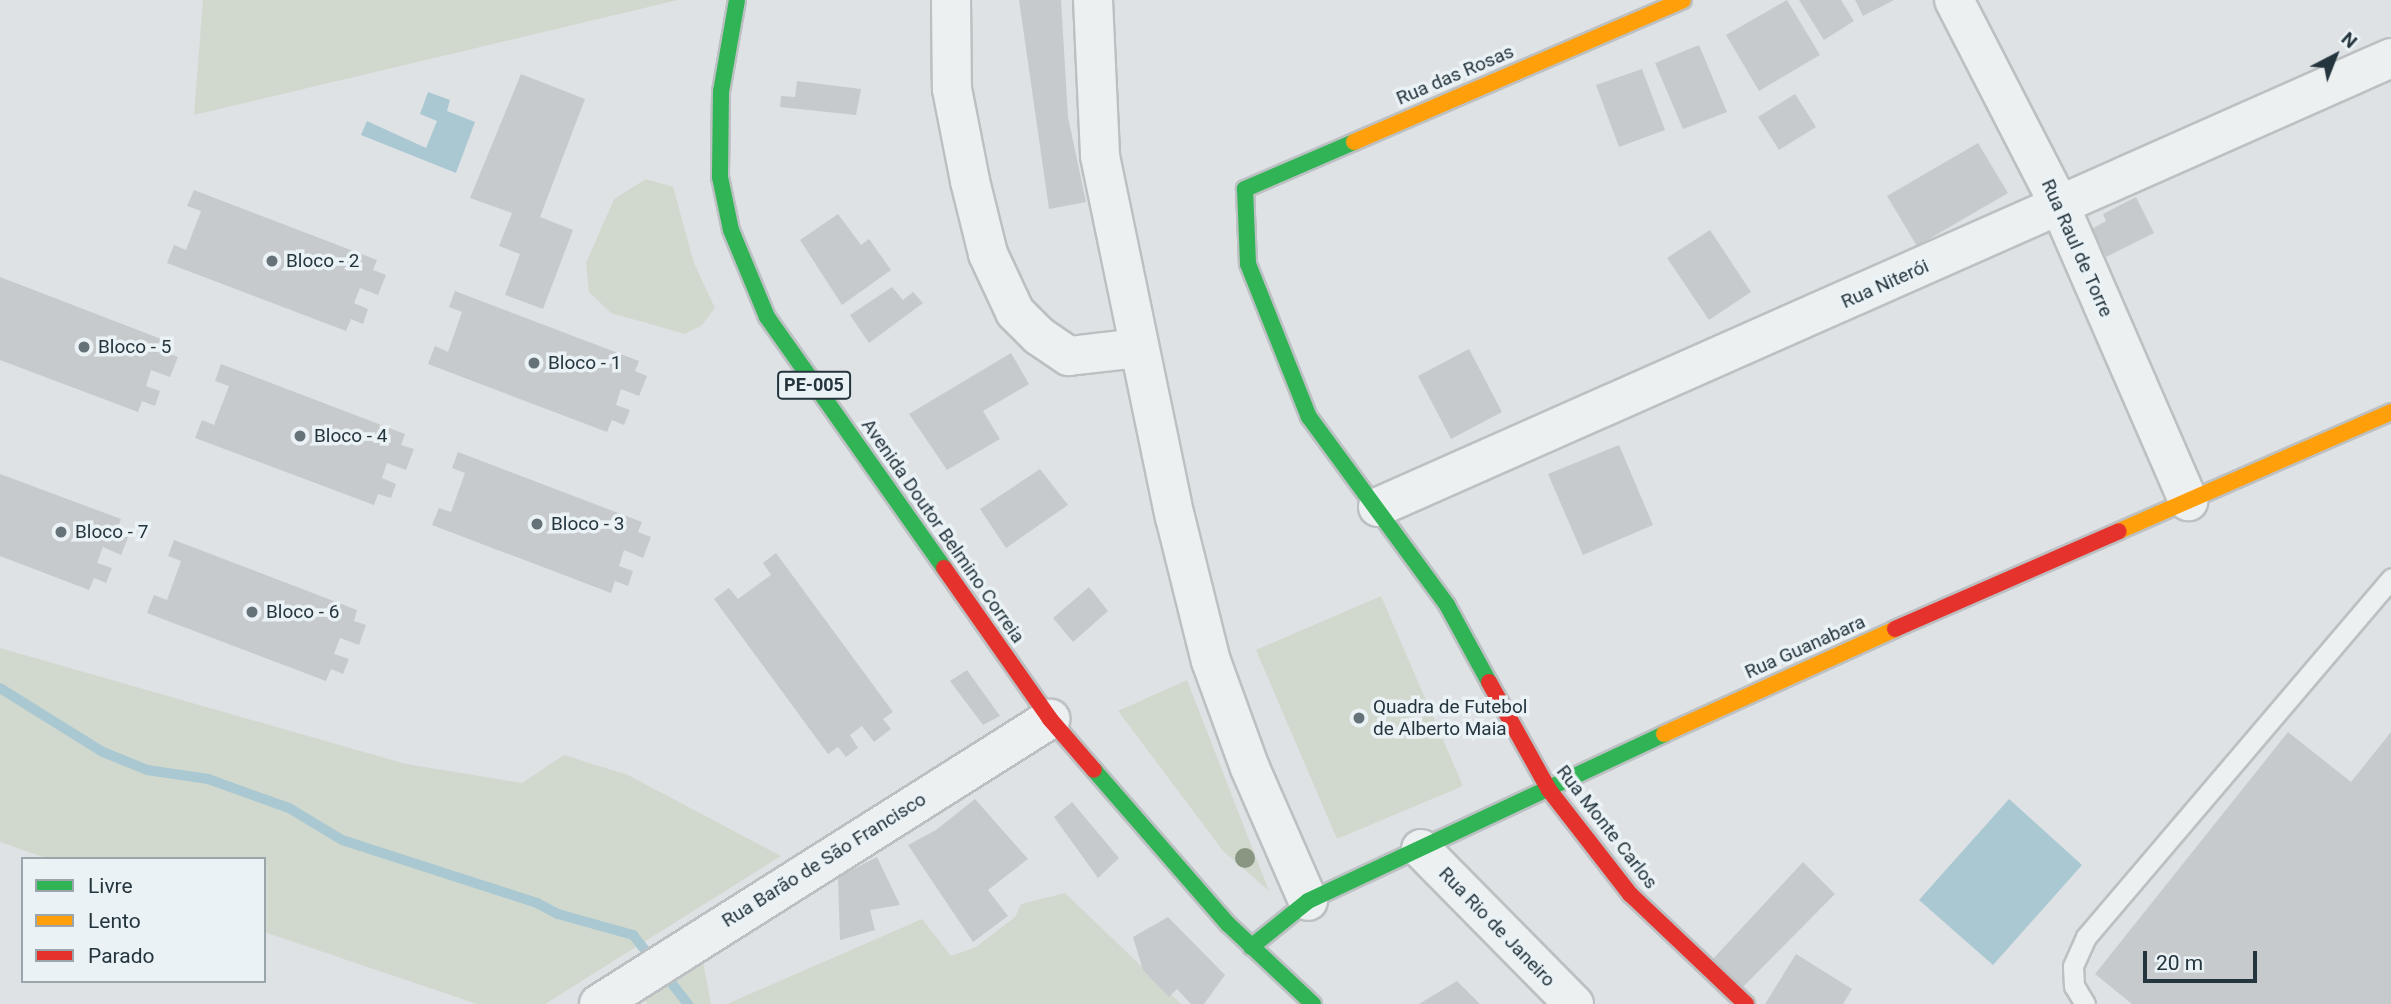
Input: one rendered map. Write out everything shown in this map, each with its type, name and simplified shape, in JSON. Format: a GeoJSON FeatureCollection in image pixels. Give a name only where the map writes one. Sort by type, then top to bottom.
{"type":"FeatureCollection","features":[{"type":"Feature","properties":{"kind":"street","name":"Avenida Doutor Belmino Correia"},"geometry":{"type":"LineString","coordinates":[[737,0],[721,92],[720,177],[731,230],[767,317],[1050,719],[1251,947],[1313,1004]]}},
{"type":"Feature","properties":{"kind":"street"},"geometry":{"type":"LineString","coordinates":[[951,0],[952,89],[970,181],[988,254],[1016,312],[1039,336],[1069,356],[1138,348]]}},
{"type":"Feature","properties":{"kind":"street"},"geometry":{"type":"LineString","coordinates":[[1093,0],[1100,156],[1138,348],[1211,661],[1250,768],[1308,901]]}},
{"type":"Feature","properties":{"kind":"street","name":"Rua das Rosas"},"geometry":{"type":"LineString","coordinates":[[1245,189],[1683,0]]}},
{"type":"Feature","properties":{"kind":"street","name":"Rua Raul de Torre"},"geometry":{"type":"LineString","coordinates":[[1954,0],[2060,206],[2188,501]]}},
{"type":"Feature","properties":{"kind":"street","name":"Rua Niterói"},"geometry":{"type":"LineString","coordinates":[[1378,508],[2391,58]]}},
{"type":"Feature","properties":{"kind":"street","name":"Rua Monte Carlos"},"geometry":{"type":"LineString","coordinates":[[1245,189],[1248,264],[1274,337],[1309,417],[1447,606],[1549,790],[1630,894],[1684,950],[1746,1004]]}},
{"type":"Feature","properties":{"kind":"street","name":"Rua Guanabara"},"geometry":{"type":"LineString","coordinates":[[1251,947],[1308,901],[1549,790],[1769,684],[2391,412]]}},
{"type":"Feature","properties":{"kind":"street","name":"Rua Barão de São Francisco"},"geometry":{"type":"LineString","coordinates":[[614,994],[679,950],[1050,719]]}},
{"type":"Feature","properties":{"kind":"street","name":"Rua Rio de Janeiro"},"geometry":{"type":"LineString","coordinates":[[1421,849],[1574,1004]]}},
{"type":"Feature","properties":{"kind":"lane"},"geometry":{"type":"LineString","coordinates":[[2085,1004],[2074,986],[2073,967],[2086,937],[2391,578]]}},
{"type":"Feature","properties":{"kind":"shaded area"},"geometry":{"type":"Polygon","coordinates":[[[203,0],[678,0],[194,115],[203,0]]]}},
{"type":"Feature","properties":{"kind":"shaded area"},"geometry":{"type":"Polygon","coordinates":[[[646,179],[673,187],[694,263],[715,308],[702,325],[685,334],[611,313],[589,292],[586,263],[614,199],[646,179]]]}},
{"type":"Feature","properties":{"kind":"shaded area","name":"Quadra de Futebol de Alberto Maia"},"geometry":{"type":"Polygon","coordinates":[[[1381,596],[1463,786],[1337,839],[1256,650],[1381,596]]]}},
{"type":"Feature","properties":{"kind":"shaded area"},"geometry":{"type":"Polygon","coordinates":[[[0,648],[406,764],[522,783],[564,755],[628,775],[781,856],[545,1004],[477,1004],[266,933],[266,857],[43,857],[0,842],[0,648]]]}},
{"type":"Feature","properties":{"kind":"shaded area"},"geometry":{"type":"Polygon","coordinates":[[[1187,680],[1269,891],[1223,851],[1118,711],[1187,680]]]}},
{"type":"Feature","properties":{"kind":"shaded area"},"geometry":{"type":"Polygon","coordinates":[[[1065,893],[1181,1004],[727,1004],[922,919],[951,956],[976,947],[1015,917],[1021,904],[1065,893]]]}},
{"type":"Feature","properties":{"kind":"shaded area"},"geometry":{"type":"Polygon","coordinates":[[[703,962],[711,1004],[647,1004],[642,995],[703,962]]]}},
{"type":"Feature","properties":{"kind":"water"},"geometry":{"type":"Polygon","coordinates":[[[428,92],[450,100],[447,111],[475,122],[456,173],[361,135],[367,121],[426,148],[437,121],[420,114],[428,92]]]}},
{"type":"Feature","properties":{"kind":"water"},"geometry":{"type":"Polygon","coordinates":[[[2009,799],[2082,865],[1993,965],[1919,900],[2009,799]]]}},
{"type":"Feature","properties":{"kind":"building"},"geometry":{"type":"Polygon","coordinates":[[[1019,0],[1061,0],[1068,117],[1086,202],[1049,209],[1019,0]]]}},
{"type":"Feature","properties":{"kind":"building"},"geometry":{"type":"Polygon","coordinates":[[[1787,0],[1820,55],[1759,91],[1726,35],[1787,0]]]}},
{"type":"Feature","properties":{"kind":"building"},"geometry":{"type":"Polygon","coordinates":[[[1799,0],[1841,0],[1854,21],[1824,40],[1799,0]]]}},
{"type":"Feature","properties":{"kind":"building"},"geometry":{"type":"Polygon","coordinates":[[[1855,0],[1894,0],[1863,16],[1855,0]]]}},
{"type":"Feature","properties":{"kind":"building"},"geometry":{"type":"Polygon","coordinates":[[[1699,45],[1727,112],[1683,129],[1655,63],[1699,45]]]}},
{"type":"Feature","properties":{"kind":"building"},"geometry":{"type":"Polygon","coordinates":[[[1642,69],[1665,130],[1619,147],[1596,85],[1642,69]]]}},
{"type":"Feature","properties":{"kind":"building"},"geometry":{"type":"Polygon","coordinates":[[[521,74],[585,99],[540,217],[573,230],[543,309],[505,295],[520,254],[499,246],[512,213],[470,198],[521,74]]]}},
{"type":"Feature","properties":{"kind":"building"},"geometry":{"type":"Polygon","coordinates":[[[797,81],[861,89],[856,115],[780,107],[781,96],[795,97],[797,81]]]}},
{"type":"Feature","properties":{"kind":"building"},"geometry":{"type":"Polygon","coordinates":[[[1795,94],[1816,127],[1779,150],[1758,117],[1795,94]]]}},
{"type":"Feature","properties":{"kind":"building"},"geometry":{"type":"Polygon","coordinates":[[[1978,143],[2008,193],[1917,246],[1887,196],[1978,143]]]}},
{"type":"Feature","properties":{"kind":"building","name":"Bloco - 2"},"geometry":{"type":"Polygon","coordinates":[[[194,190],[377,260],[373,270],[386,275],[378,295],[360,288],[354,303],[368,309],[363,324],[351,319],[346,331],[167,263],[174,245],[186,250],[201,211],[187,206],[194,190]]]}},
{"type":"Feature","properties":{"kind":"building"},"geometry":{"type":"Polygon","coordinates":[[[2136,197],[2154,233],[2106,257],[2092,229],[2106,221],[2103,214],[2136,197]]]}},
{"type":"Feature","properties":{"kind":"building"},"geometry":{"type":"Polygon","coordinates":[[[838,214],[861,245],[869,239],[891,270],[842,305],[800,240],[838,214]]]}},
{"type":"Feature","properties":{"kind":"building"},"geometry":{"type":"Polygon","coordinates":[[[1710,230],[1751,292],[1709,320],[1667,258],[1710,230]]]}},
{"type":"Feature","properties":{"kind":"building","name":"Bloco - 5"},"geometry":{"type":"Polygon","coordinates":[[[0,277],[169,342],[165,352],[178,357],[170,377],[151,370],[146,386],[160,391],[155,406],[142,401],[138,412],[0,360],[0,277]]]}},
{"type":"Feature","properties":{"kind":"building"},"geometry":{"type":"Polygon","coordinates":[[[892,287],[903,300],[913,292],[923,303],[869,343],[850,315],[892,287]]]}},
{"type":"Feature","properties":{"kind":"building","name":"Bloco - 1"},"geometry":{"type":"Polygon","coordinates":[[[455,291],[639,361],[635,371],[647,376],[639,396],[621,389],[616,405],[630,410],[624,425],[612,420],[607,432],[428,364],[435,346],[448,352],[462,312],[449,307],[455,291]]]}},
{"type":"Feature","properties":{"kind":"building"},"geometry":{"type":"Polygon","coordinates":[[[1469,349],[1502,412],[1451,439],[1418,376],[1469,349]]]}},
{"type":"Feature","properties":{"kind":"building"},"geometry":{"type":"Polygon","coordinates":[[[1011,353],[1029,384],[983,411],[1000,439],[947,470],[909,414],[1011,353]]]}},
{"type":"Feature","properties":{"kind":"building","name":"Bloco - 4"},"geometry":{"type":"Polygon","coordinates":[[[221,364],[405,434],[401,445],[414,449],[406,470],[387,463],[382,478],[396,484],[391,498],[378,494],[374,505],[195,438],[202,420],[214,425],[229,386],[215,381],[221,364]]]}},
{"type":"Feature","properties":{"kind":"building"},"geometry":{"type":"Polygon","coordinates":[[[1619,445],[1653,525],[1583,555],[1548,474],[1619,445]]]}},
{"type":"Feature","properties":{"kind":"building","name":"Bloco - 3"},"geometry":{"type":"Polygon","coordinates":[[[458,452],[642,522],[638,532],[651,537],[643,558],[624,550],[619,566],[633,571],[628,586],[615,581],[611,593],[432,525],[439,508],[451,512],[465,473],[452,468],[458,452]]]}},
{"type":"Feature","properties":{"kind":"building"},"geometry":{"type":"Polygon","coordinates":[[[1040,469],[1068,505],[1006,548],[980,509],[1040,469]]]}},
{"type":"Feature","properties":{"kind":"building","name":"Bloco - 7"},"geometry":{"type":"Polygon","coordinates":[[[0,474],[121,519],[117,529],[129,535],[121,555],[103,547],[97,563],[112,568],[106,583],[94,578],[89,590],[0,556],[0,474]]]}},
{"type":"Feature","properties":{"kind":"building","name":"Bloco - 6"},"geometry":{"type":"Polygon","coordinates":[[[174,540],[357,610],[354,621],[366,625],[359,645],[340,638],[334,654],[349,659],[343,674],[331,669],[326,681],[147,613],[154,595],[167,600],[181,561],[168,556],[174,540]]]}},
{"type":"Feature","properties":{"kind":"building"},"geometry":{"type":"Polygon","coordinates":[[[776,553],[893,712],[883,719],[891,729],[874,742],[862,726],[850,735],[858,748],[846,757],[838,747],[828,754],[714,599],[729,588],[738,599],[771,575],[763,563],[776,553]]]}},
{"type":"Feature","properties":{"kind":"building"},"geometry":{"type":"Polygon","coordinates":[[[1089,587],[1108,611],[1073,642],[1053,618],[1089,587]]]}},
{"type":"Feature","properties":{"kind":"building"},"geometry":{"type":"Polygon","coordinates":[[[967,670],[1000,716],[983,725],[950,681],[967,670]]]}},
{"type":"Feature","properties":{"kind":"building"},"geometry":{"type":"Polygon","coordinates":[[[2288,732],[2351,782],[2391,732],[2391,1004],[2132,1004],[2095,974],[2288,732]]]}},
{"type":"Feature","properties":{"kind":"building"},"geometry":{"type":"Polygon","coordinates":[[[975,799],[1028,859],[988,890],[1008,916],[973,942],[908,845],[936,830],[975,799]]]}},
{"type":"Feature","properties":{"kind":"building"},"geometry":{"type":"Polygon","coordinates":[[[1072,802],[1119,858],[1098,878],[1054,817],[1072,802]]]}},
{"type":"Feature","properties":{"kind":"building"},"geometry":{"type":"Polygon","coordinates":[[[877,857],[900,905],[870,910],[875,930],[840,940],[838,877],[877,857]]]}},
{"type":"Feature","properties":{"kind":"building"},"geometry":{"type":"Polygon","coordinates":[[[1803,862],[1835,894],[1741,989],[1712,960],[1803,862]]]}},
{"type":"Feature","properties":{"kind":"building"},"geometry":{"type":"Polygon","coordinates":[[[1168,917],[1225,975],[1204,1004],[1191,1004],[1177,989],[1169,997],[1143,970],[1133,937],[1168,917]]]}},
{"type":"Feature","properties":{"kind":"building"},"geometry":{"type":"Polygon","coordinates":[[[1796,954],[1852,989],[1843,1004],[1765,1004],[1796,954]]]}},
{"type":"Feature","properties":{"kind":"building"},"geometry":{"type":"Polygon","coordinates":[[[1457,981],[1480,1004],[1419,1004],[1457,981]]]}},
{"type":"Feature","properties":{"kind":"waterway"},"geometry":{"type":"LineString","coordinates":[[0,688],[103,752],[147,770],[208,779],[289,808],[342,840],[537,903],[558,914],[633,935],[688,1004]]}},
{"type":"Feature","properties":{"kind":"traffic: fast"},"geometry":{"type":"LineString","coordinates":[[737,0],[721,92],[720,177],[731,230],[767,317],[944,568]]}},
{"type":"Feature","properties":{"kind":"traffic: fast"},"geometry":{"type":"LineString","coordinates":[[1354,142],[1245,189],[1248,264],[1309,417],[1447,605],[1489,682]]}},
{"type":"Feature","properties":{"kind":"traffic: fast"},"geometry":{"type":"LineString","coordinates":[[1251,947],[1308,901],[1664,734]]}},
{"type":"Feature","properties":{"kind":"traffic: fast"},"geometry":{"type":"LineString","coordinates":[[1094,770],[1228,924],[1313,1004]]}},
{"type":"Feature","properties":{"kind":"traffic: slow"},"geometry":{"type":"LineString","coordinates":[[1354,142],[1683,0]]}},
{"type":"Feature","properties":{"kind":"traffic: slow"},"geometry":{"type":"LineString","coordinates":[[2119,531],[2391,412]]}},
{"type":"Feature","properties":{"kind":"traffic: slow"},"geometry":{"type":"LineString","coordinates":[[1664,734],[1895,629]]}},
{"type":"Feature","properties":{"kind":"traffic: jam"},"geometry":{"type":"LineString","coordinates":[[1895,629],[2119,531]]}},
{"type":"Feature","properties":{"kind":"traffic: jam"},"geometry":{"type":"LineString","coordinates":[[944,568],[1050,719],[1094,770]]}},
{"type":"Feature","properties":{"kind":"traffic: jam"},"geometry":{"type":"LineString","coordinates":[[1489,682],[1549,790],[1630,894],[1746,1004]]}},
{"type":"Feature","properties":{"kind":"place","name":"Bloco - 2"},"geometry":{"type":"Point","coordinates":[272,261]}},
{"type":"Feature","properties":{"kind":"place","name":"Bloco - 5"},"geometry":{"type":"Point","coordinates":[84,347]}},
{"type":"Feature","properties":{"kind":"place","name":"Bloco - 1"},"geometry":{"type":"Point","coordinates":[534,363]}},
{"type":"Feature","properties":{"kind":"place","name":"Bloco - 4"},"geometry":{"type":"Point","coordinates":[300,436]}},
{"type":"Feature","properties":{"kind":"place","name":"Bloco - 3"},"geometry":{"type":"Point","coordinates":[537,524]}},
{"type":"Feature","properties":{"kind":"place","name":"Bloco - 7"},"geometry":{"type":"Point","coordinates":[61,532]}},
{"type":"Feature","properties":{"kind":"place","name":"Bloco - 6"},"geometry":{"type":"Point","coordinates":[252,612]}},
{"type":"Feature","properties":{"kind":"place","name":"Quadra de Futebol de Alberto Maia"},"geometry":{"type":"Point","coordinates":[1359,718]}}]}
